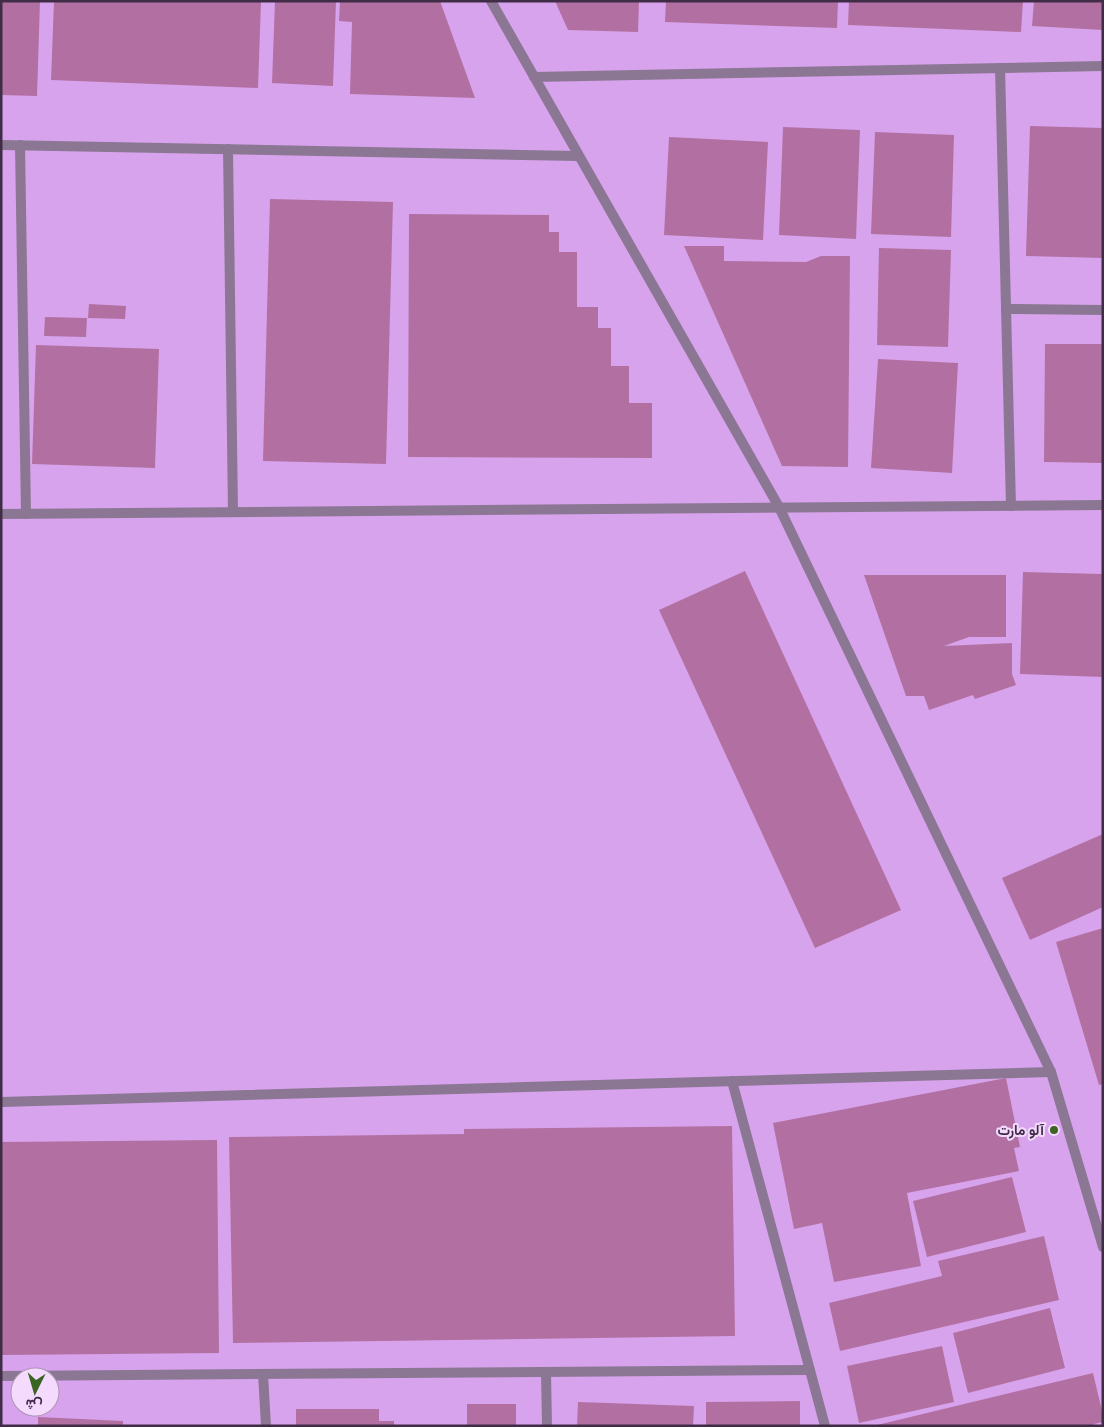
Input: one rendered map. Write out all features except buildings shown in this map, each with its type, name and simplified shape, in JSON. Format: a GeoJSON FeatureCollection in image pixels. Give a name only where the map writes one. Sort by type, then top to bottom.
{"type":"FeatureCollection","features":[{"type":"Feature","properties":{"kind":"street"},"geometry":{"type":"LineString","coordinates":[[492,1],[578,156],[779,507],[1051,1072],[1103,1247]]}},
{"type":"Feature","properties":{"kind":"street"},"geometry":{"type":"LineString","coordinates":[[534,77],[1103,66]]}},
{"type":"Feature","properties":{"kind":"street"},"geometry":{"type":"LineString","coordinates":[[1000,68],[1011,506]]}},
{"type":"Feature","properties":{"kind":"street"},"geometry":{"type":"LineString","coordinates":[[1,145],[578,156]]}},
{"type":"Feature","properties":{"kind":"street"},"geometry":{"type":"LineString","coordinates":[[20,145],[26,514]]}},
{"type":"Feature","properties":{"kind":"street"},"geometry":{"type":"LineString","coordinates":[[228,149],[233,512]]}},
{"type":"Feature","properties":{"kind":"street"},"geometry":{"type":"LineString","coordinates":[[1006,309],[1103,310]]}},
{"type":"Feature","properties":{"kind":"street"},"geometry":{"type":"LineString","coordinates":[[1,514],[1103,505]]}},
{"type":"Feature","properties":{"kind":"street"},"geometry":{"type":"LineString","coordinates":[[1,1102],[1051,1072]]}},
{"type":"Feature","properties":{"kind":"street"},"geometry":{"type":"LineString","coordinates":[[732,1081],[825,1426]]}},
{"type":"Feature","properties":{"kind":"street"},"geometry":{"type":"LineString","coordinates":[[1,1376],[810,1370]]}},
{"type":"Feature","properties":{"kind":"street"},"geometry":{"type":"LineString","coordinates":[[546,1372],[547,1426]]}},
{"type":"Feature","properties":{"kind":"street"},"geometry":{"type":"LineString","coordinates":[[263,1374],[266,1426]]}},
{"type":"Feature","properties":{"kind":"shaded area"},"geometry":{"type":"Polygon","coordinates":[[[1,1],[1103,1],[1103,1426],[1,1426],[1,1]]]}},
{"type":"Feature","properties":{"kind":"place","name":"آلو مارت"},"geometry":{"type":"Point","coordinates":[1054,1130]}}]}
